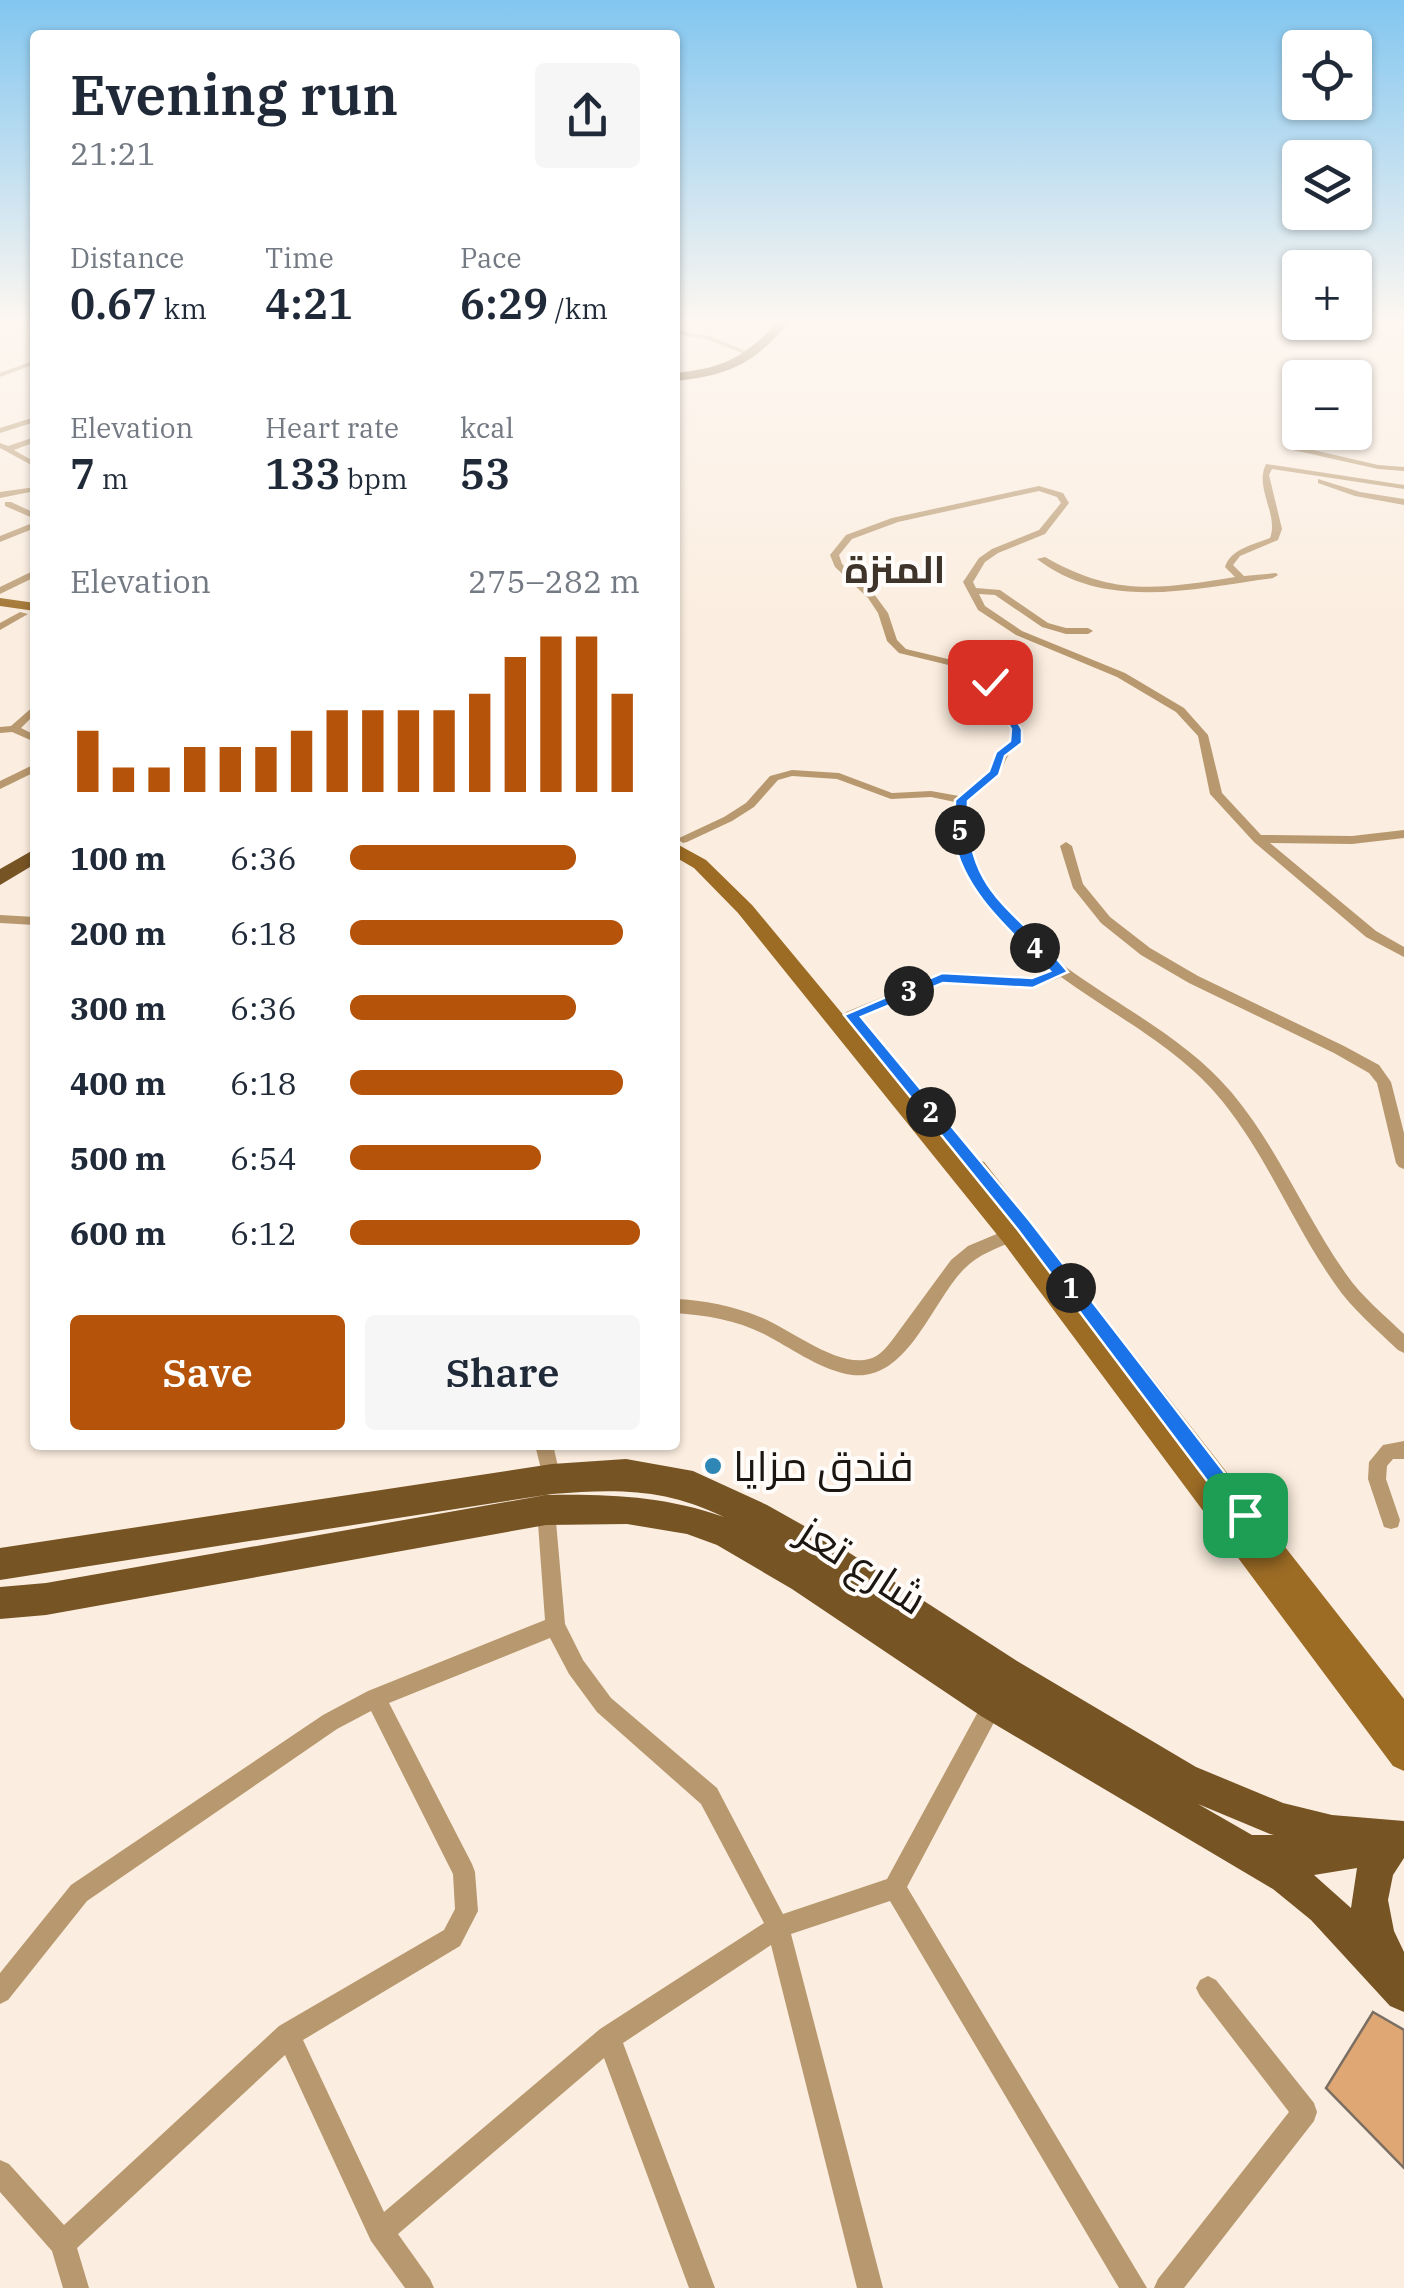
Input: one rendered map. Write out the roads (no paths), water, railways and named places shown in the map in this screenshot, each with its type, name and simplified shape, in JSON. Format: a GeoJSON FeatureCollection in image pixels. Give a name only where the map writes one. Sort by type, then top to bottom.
{"type":"FeatureCollection","features":[{"type":"Feature","properties":{"kind":"main road"},"geometry":{"type":"LineString","coordinates":[[0,602],[30,612]]}},
{"type":"Feature","properties":{"kind":"main road"},"geometry":{"type":"LineString","coordinates":[[0,611],[30,612]]}},
{"type":"Feature","properties":{"kind":"main road"},"geometry":{"type":"LineString","coordinates":[[680,841],[713,858],[743,887],[851,1015],[1024,1226],[1404,1724]]}},
{"type":"Feature","properties":{"kind":"main road"},"geometry":{"type":"LineString","coordinates":[[680,842],[745,910],[1011,1235],[1404,1755]]}},
{"type":"Feature","properties":{"kind":"main road"},"geometry":{"type":"LineString","coordinates":[[0,878],[30,858]]}},
{"type":"Feature","properties":{"kind":"main road"},"geometry":{"type":"LineString","coordinates":[[0,895],[30,876]]}},
{"type":"Feature","properties":{"kind":"main road","name":"شارع تعز"},"geometry":{"type":"LineString","coordinates":[[0,1603],[46,1599],[549,1495],[626,1474],[693,1486],[756,1516],[1184,1780],[1284,1821],[1332,1833],[1400,1839]]}},
{"type":"Feature","properties":{"kind":"main road","name":"شارع تعز"},"geometry":{"type":"LineString","coordinates":[[0,1564],[549,1495],[686,1519],[726,1533],[791,1570],[994,1704],[1286,1876],[1324,1907],[1404,1990]]}},
{"type":"Feature","properties":{"kind":"main road"},"geometry":{"type":"LineString","coordinates":[[1231,1844],[1286,1857],[1316,1858],[1400,1839]]}},
{"type":"Feature","properties":{"kind":"main road"},"geometry":{"type":"LineString","coordinates":[[1400,1839],[1375,1866],[1369,1906],[1384,1955],[1404,1990]]}},
{"type":"Feature","properties":{"kind":"street"},"geometry":{"type":"LineString","coordinates":[[0,459],[8,449],[30,462]]}},
{"type":"Feature","properties":{"kind":"street"},"geometry":{"type":"LineString","coordinates":[[1304,450],[1364,464],[1404,468]]}},
{"type":"Feature","properties":{"kind":"street"},"geometry":{"type":"LineString","coordinates":[[1241,578],[1228,565],[1237,554],[1274,540],[1278,529],[1265,474],[1269,466],[1404,487]]}},
{"type":"Feature","properties":{"kind":"street"},"geometry":{"type":"LineString","coordinates":[[1312,473],[1318,480],[1358,494],[1404,502]]}},
{"type":"Feature","properties":{"kind":"street"},"geometry":{"type":"LineString","coordinates":[[1404,953],[1371,934],[1258,839],[1216,794],[1203,736],[1180,710],[1121,674],[1019,632],[981,608],[968,582],[982,560],[1042,532],[1066,502],[1060,495],[1039,488],[894,520],[849,538],[834,555],[847,575],[871,596],[892,641],[903,651],[973,668],[990,682],[1016,729],[1016,743],[1000,755],[995,772],[962,800],[960,837],[967,861],[983,890],[1003,916],[1060,972],[1171,1045],[1208,1076],[1242,1116],[1343,1283],[1404,1344]]}},
{"type":"Feature","properties":{"kind":"street"},"geometry":{"type":"LineString","coordinates":[[0,495],[30,490]]}},
{"type":"Feature","properties":{"kind":"street"},"geometry":{"type":"LineString","coordinates":[[8,504],[30,514]]}},
{"type":"Feature","properties":{"kind":"street"},"geometry":{"type":"LineString","coordinates":[[0,539],[30,527]]}},
{"type":"Feature","properties":{"kind":"street"},"geometry":{"type":"LineString","coordinates":[[1042,559],[1089,584],[1128,592],[1178,591],[1273,574]]}},
{"type":"Feature","properties":{"kind":"street"},"geometry":{"type":"LineString","coordinates":[[0,591],[30,575]]}},
{"type":"Feature","properties":{"kind":"street"},"geometry":{"type":"LineString","coordinates":[[972,591],[997,592],[1045,625],[1066,632],[1088,631]]}},
{"type":"Feature","properties":{"kind":"street"},"geometry":{"type":"LineString","coordinates":[[0,627],[30,612]]}},
{"type":"Feature","properties":{"kind":"street"},"geometry":{"type":"LineString","coordinates":[[14,730],[30,713]]}},
{"type":"Feature","properties":{"kind":"street"},"geometry":{"type":"LineString","coordinates":[[0,730],[14,730],[30,737]]}},
{"type":"Feature","properties":{"kind":"street"},"geometry":{"type":"LineString","coordinates":[[0,786],[30,773]]}},
{"type":"Feature","properties":{"kind":"street"},"geometry":{"type":"LineString","coordinates":[[680,839],[739,812],[774,778],[792,773],[839,776],[891,796],[931,794],[962,800]]}},
{"type":"Feature","properties":{"kind":"street"},"geometry":{"type":"LineString","coordinates":[[1258,839],[1352,840],[1404,834]]}},
{"type":"Feature","properties":{"kind":"street"},"geometry":{"type":"LineString","coordinates":[[1066,846],[1076,880],[1091,904],[1130,940],[1190,980],[1346,1052],[1374,1070],[1384,1082],[1404,1164]]}},
{"type":"Feature","properties":{"kind":"street"},"geometry":{"type":"LineString","coordinates":[[0,920],[30,921]]}},
{"type":"Feature","properties":{"kind":"street"},"geometry":{"type":"LineString","coordinates":[[851,1015],[942,978],[1033,983],[1060,972]]}},
{"type":"Feature","properties":{"kind":"street"},"geometry":{"type":"LineString","coordinates":[[680,1306],[705,1306],[760,1324],[855,1370],[873,1367],[888,1359],[922,1308],[970,1253],[1011,1235]]}},
{"type":"Feature","properties":{"kind":"street"},"geometry":{"type":"LineString","coordinates":[[544,1450],[556,1626],[576,1667],[604,1705],[709,1796],[778,1928],[870,2288]]}},
{"type":"Feature","properties":{"kind":"street"},"geometry":{"type":"LineString","coordinates":[[1391,1520],[1378,1479],[1378,1462],[1390,1451],[1404,1450]]}},
{"type":"Feature","properties":{"kind":"street"},"geometry":{"type":"LineString","coordinates":[[0,1992],[80,1893],[330,1722],[375,1698],[556,1626]]}},
{"type":"Feature","properties":{"kind":"street"},"geometry":{"type":"LineString","coordinates":[[63,2244],[288,2035],[452,1938],[468,1911],[464,1872],[375,1698]]}},
{"type":"Feature","properties":{"kind":"street"},"geometry":{"type":"LineString","coordinates":[[380,2232],[609,2038],[778,1928],[895,1888],[994,1704]]}},
{"type":"Feature","properties":{"kind":"street"},"geometry":{"type":"LineString","coordinates":[[895,1888],[1134,2288]]}},
{"type":"Feature","properties":{"kind":"street"},"geometry":{"type":"LineString","coordinates":[[1167,2288],[1306,2112],[1208,1988]]}},
{"type":"Feature","properties":{"kind":"street"},"geometry":{"type":"LineString","coordinates":[[288,2035],[380,2232],[421,2288]]}},
{"type":"Feature","properties":{"kind":"street"},"geometry":{"type":"LineString","coordinates":[[609,2038],[702,2288]]}},
{"type":"Feature","properties":{"kind":"street"},"geometry":{"type":"LineString","coordinates":[[0,2173],[63,2244],[76,2288]]}},
{"type":"Feature","properties":{"kind":"place","name":"فندق مزايا"},"geometry":{"type":"Point","coordinates":[713,1466]}},
{"type":"Feature","properties":{"kind":"district","name":"المنزة"},"geometry":{"type":"Point","coordinates":[895,570]}}]}
